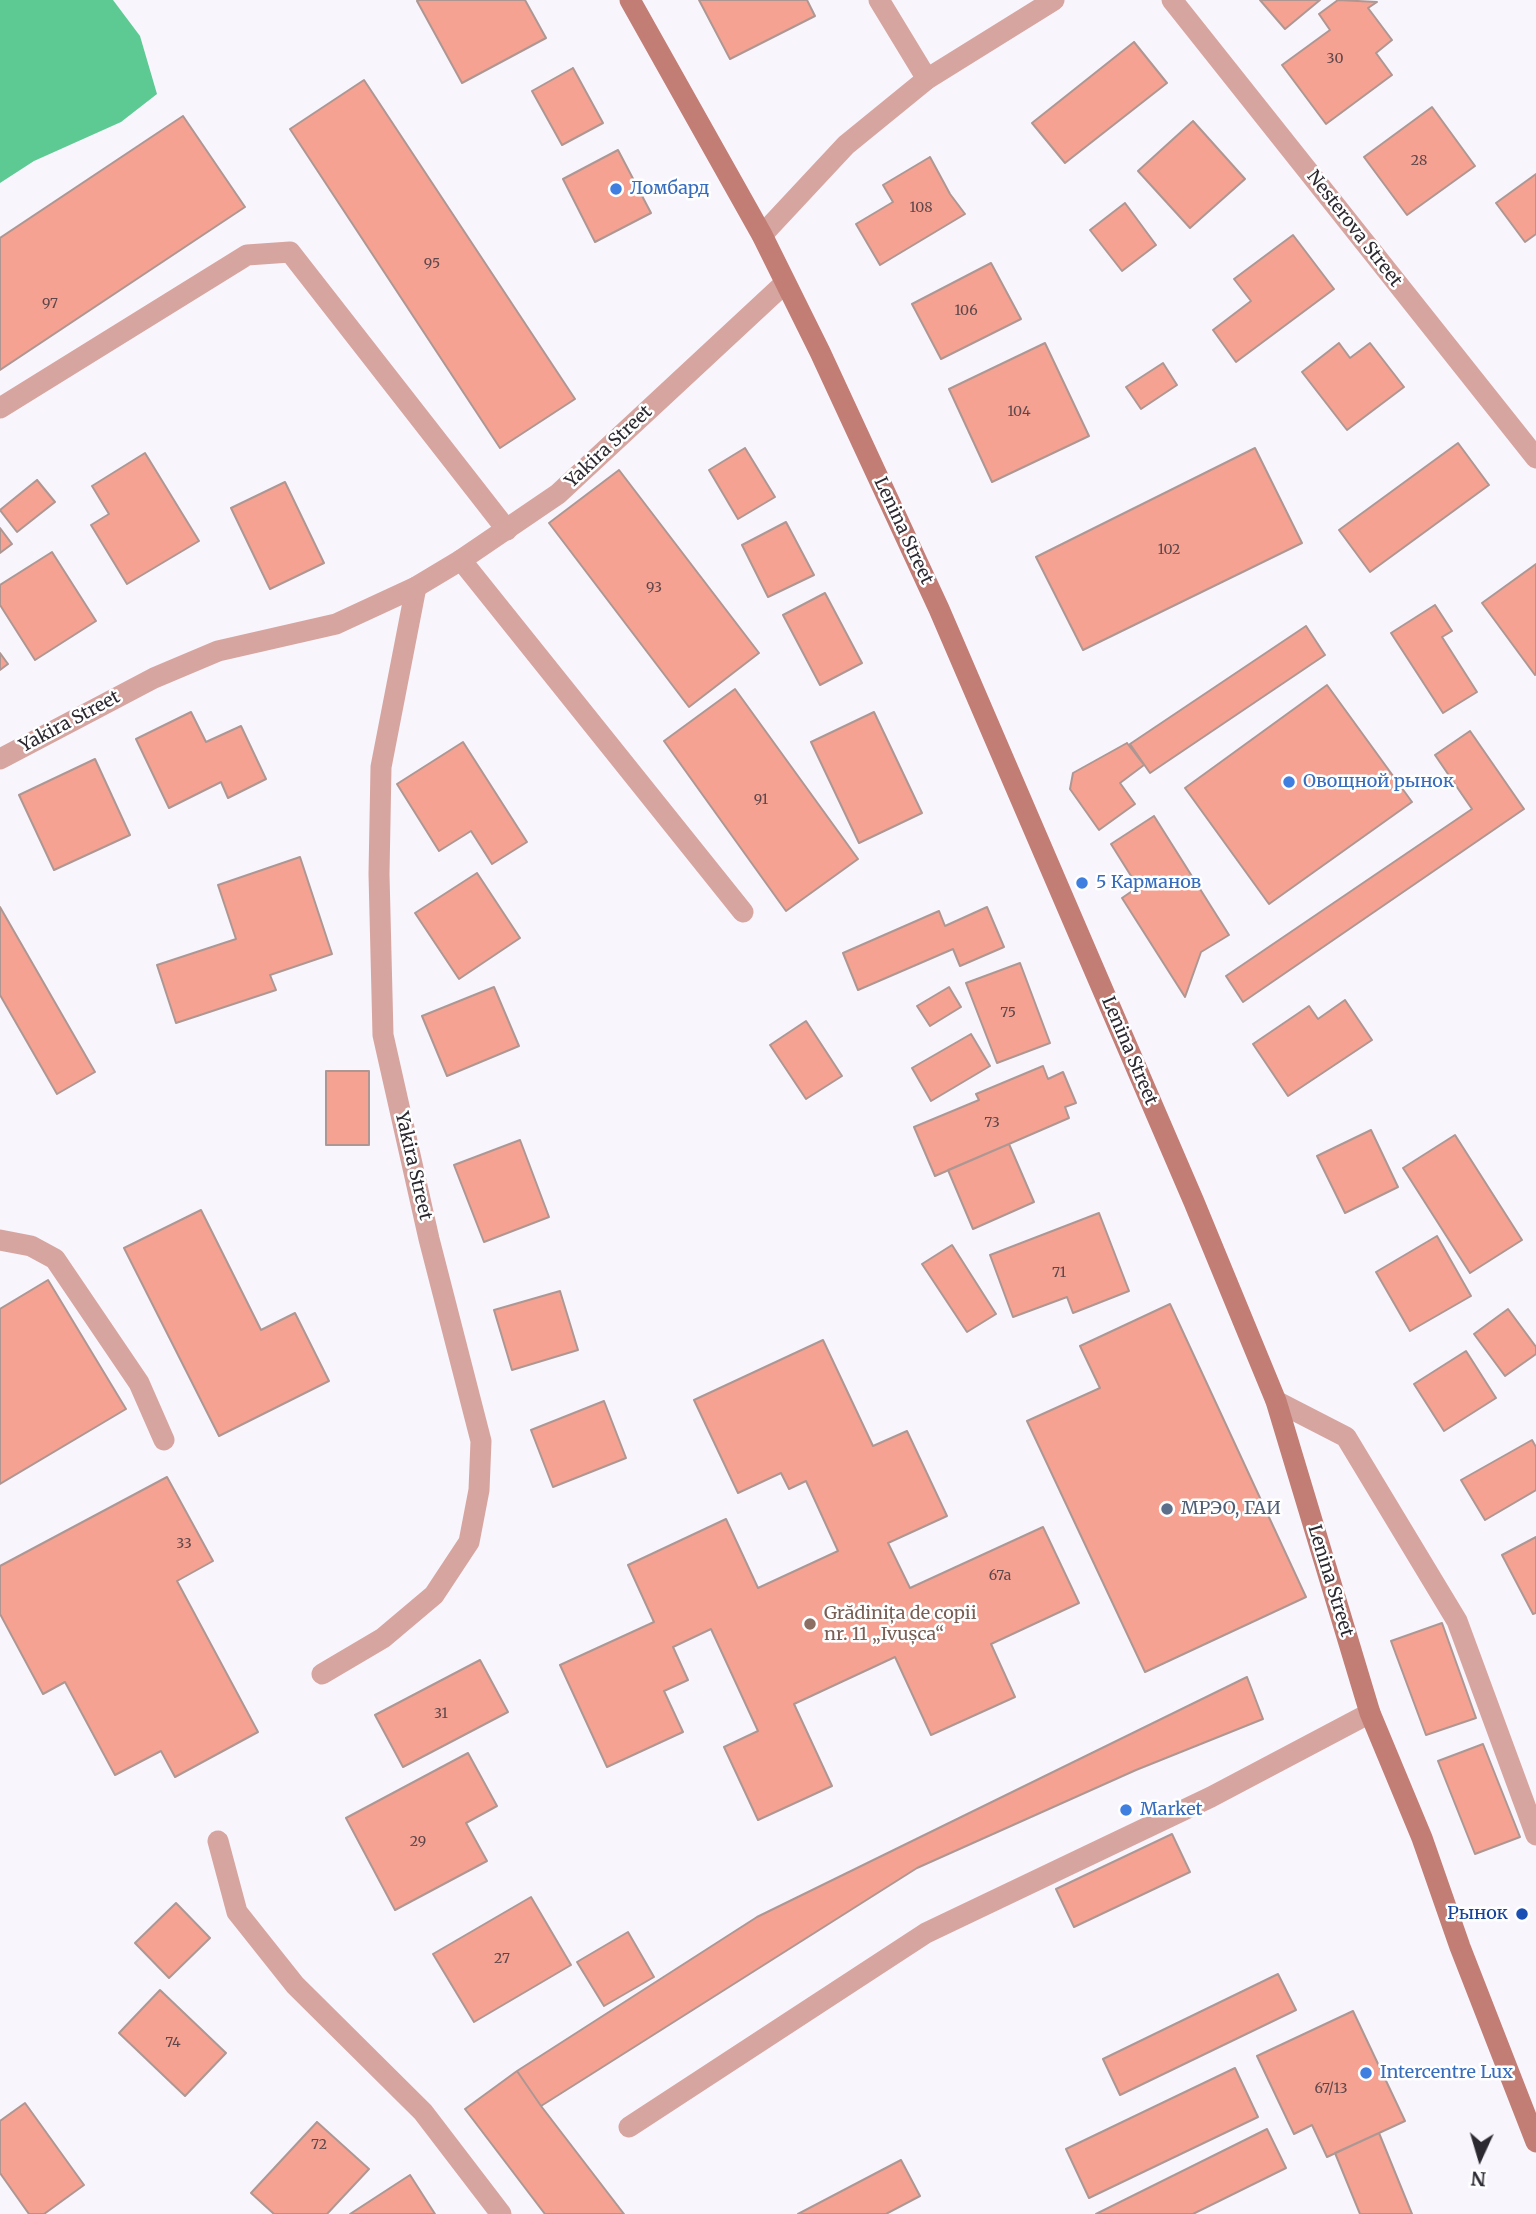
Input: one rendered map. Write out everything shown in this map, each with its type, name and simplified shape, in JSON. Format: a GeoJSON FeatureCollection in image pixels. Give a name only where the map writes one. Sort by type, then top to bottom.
{"type":"FeatureCollection","features":[{"type":"Feature","properties":{"kind":"street","name":"Lenina Street"},"geometry":{"type":"LineString","coordinates":[[630,0],[762,235],[820,352],[939,608],[1194,1202],[1276,1401],[1370,1713],[1422,1839],[1460,1947],[1536,2142]]}},
{"type":"Feature","properties":{"kind":"street"},"geometry":{"type":"LineString","coordinates":[[879,0],[927,79]]}},
{"type":"Feature","properties":{"kind":"street"},"geometry":{"type":"LineString","coordinates":[[762,235],[846,145],[927,79],[1054,0]]}},
{"type":"Feature","properties":{"kind":"street","name":"Nesterova Street"},"geometry":{"type":"LineString","coordinates":[[1172,0],[1536,458]]}},
{"type":"Feature","properties":{"kind":"street"},"geometry":{"type":"LineString","coordinates":[[0,408],[247,255],[290,252],[507,530]]}},
{"type":"Feature","properties":{"kind":"street","name":"Yakira Street"},"geometry":{"type":"LineString","coordinates":[[0,759],[154,678],[218,651],[336,625],[416,587],[461,560],[558,494],[784,284]]}},
{"type":"Feature","properties":{"kind":"street"},"geometry":{"type":"LineString","coordinates":[[461,560],[743,912]]}},
{"type":"Feature","properties":{"kind":"street","name":"Yakira Street"},"geometry":{"type":"LineString","coordinates":[[322,1674],[383,1638],[434,1595],[469,1542],[479,1490],[481,1441],[429,1239],[383,1035],[379,874],[381,767],[416,587]]}},
{"type":"Feature","properties":{"kind":"street"},"geometry":{"type":"LineString","coordinates":[[0,1240],[31,1246],[55,1259],[139,1383],[164,1440]]}},
{"type":"Feature","properties":{"kind":"street"},"geometry":{"type":"LineString","coordinates":[[1276,1401],[1346,1437],[1457,1621],[1536,1835]]}},
{"type":"Feature","properties":{"kind":"street"},"geometry":{"type":"LineString","coordinates":[[629,2127],[926,1933],[1211,1797],[1370,1713]]}},
{"type":"Feature","properties":{"kind":"street"},"geometry":{"type":"LineString","coordinates":[[218,1841],[237,1912],[295,1985],[423,2112],[500,2214]]}},
{"type":"Feature","properties":{"kind":"green space"},"geometry":{"type":"Polygon","coordinates":[[[0,0],[113,0],[140,36],[157,94],[121,122],[34,161],[0,183],[0,0]]]}},
{"type":"Feature","properties":{"kind":"building"},"geometry":{"type":"Polygon","coordinates":[[[525,0],[546,38],[462,83],[417,1],[525,0]]]}},
{"type":"Feature","properties":{"kind":"building"},"geometry":{"type":"Polygon","coordinates":[[[699,0],[807,0],[815,16],[730,59],[699,0]]]}},
{"type":"Feature","properties":{"kind":"building"},"geometry":{"type":"Polygon","coordinates":[[[1260,0],[1320,0],[1285,29],[1260,0]]]}},
{"type":"Feature","properties":{"kind":"building"},"geometry":{"type":"Polygon","coordinates":[[[1338,0],[1377,2],[1368,8],[1392,40],[1376,53],[1392,75],[1326,124],[1282,65],[1330,30],[1319,14],[1338,0]]]}},
{"type":"Feature","properties":{"kind":"building"},"geometry":{"type":"Polygon","coordinates":[[[1134,42],[1167,83],[1065,163],[1032,123],[1134,42]]]}},
{"type":"Feature","properties":{"kind":"building"},"geometry":{"type":"Polygon","coordinates":[[[573,68],[603,123],[562,145],[532,91],[573,68]]]}},
{"type":"Feature","properties":{"kind":"building"},"geometry":{"type":"Polygon","coordinates":[[[364,80],[575,399],[500,448],[290,129],[364,80]]]}},
{"type":"Feature","properties":{"kind":"building"},"geometry":{"type":"Polygon","coordinates":[[[1432,107],[1475,166],[1407,215],[1364,157],[1432,107]]]}},
{"type":"Feature","properties":{"kind":"building"},"geometry":{"type":"Polygon","coordinates":[[[183,116],[245,207],[0,370],[0,238],[183,116]]]}},
{"type":"Feature","properties":{"kind":"building"},"geometry":{"type":"Polygon","coordinates":[[[1193,121],[1245,179],[1190,228],[1138,171],[1193,121]]]}},
{"type":"Feature","properties":{"kind":"building"},"geometry":{"type":"Polygon","coordinates":[[[618,150],[651,213],[595,242],[563,179],[618,150]]]}},
{"type":"Feature","properties":{"kind":"building"},"geometry":{"type":"Polygon","coordinates":[[[930,157],[950,194],[965,214],[880,265],[856,224],[893,202],[883,185],[930,157]]]}},
{"type":"Feature","properties":{"kind":"building"},"geometry":{"type":"Polygon","coordinates":[[[1536,174],[1536,234],[1525,242],[1496,203],[1536,174]]]}},
{"type":"Feature","properties":{"kind":"building"},"geometry":{"type":"Polygon","coordinates":[[[1125,203],[1156,245],[1122,271],[1090,230],[1125,203]]]}},
{"type":"Feature","properties":{"kind":"building"},"geometry":{"type":"Polygon","coordinates":[[[1293,235],[1334,289],[1236,362],[1213,330],[1251,301],[1234,279],[1293,235]]]}},
{"type":"Feature","properties":{"kind":"building"},"geometry":{"type":"Polygon","coordinates":[[[991,263],[1021,319],[941,359],[912,304],[991,263]]]}},
{"type":"Feature","properties":{"kind":"building"},"geometry":{"type":"Polygon","coordinates":[[[1045,343],[1089,436],[992,482],[949,389],[1045,343]]]}},
{"type":"Feature","properties":{"kind":"building"},"geometry":{"type":"Polygon","coordinates":[[[1339,343],[1350,358],[1370,343],[1404,387],[1347,430],[1302,372],[1339,343]]]}},
{"type":"Feature","properties":{"kind":"building"},"geometry":{"type":"Polygon","coordinates":[[[1163,363],[1177,385],[1141,409],[1126,387],[1163,363]]]}},
{"type":"Feature","properties":{"kind":"building"},"geometry":{"type":"Polygon","coordinates":[[[1458,443],[1489,485],[1370,572],[1339,530],[1458,443]]]}},
{"type":"Feature","properties":{"kind":"building"},"geometry":{"type":"Polygon","coordinates":[[[745,448],[775,497],[738,519],[709,470],[745,448]]]}},
{"type":"Feature","properties":{"kind":"building"},"geometry":{"type":"Polygon","coordinates":[[[1255,448],[1302,543],[1083,650],[1036,557],[1255,448]]]}},
{"type":"Feature","properties":{"kind":"building"},"geometry":{"type":"Polygon","coordinates":[[[145,453],[199,541],[127,584],[91,525],[109,514],[92,486],[145,453]]]}},
{"type":"Feature","properties":{"kind":"building"},"geometry":{"type":"Polygon","coordinates":[[[619,470],[759,653],[689,707],[549,523],[619,470]]]}},
{"type":"Feature","properties":{"kind":"building"},"geometry":{"type":"Polygon","coordinates":[[[37,480],[55,502],[17,532],[0,510],[37,480]]]}},
{"type":"Feature","properties":{"kind":"building"},"geometry":{"type":"Polygon","coordinates":[[[285,482],[324,563],[270,589],[231,508],[285,482]]]}},
{"type":"Feature","properties":{"kind":"building"},"geometry":{"type":"Polygon","coordinates":[[[786,522],[814,575],[768,597],[742,545],[786,522]]]}},
{"type":"Feature","properties":{"kind":"building"},"geometry":{"type":"Polygon","coordinates":[[[0,528],[12,544],[0,553],[0,528]]]}},
{"type":"Feature","properties":{"kind":"building"},"geometry":{"type":"Polygon","coordinates":[[[52,552],[96,621],[35,660],[0,605],[0,585],[52,552]]]}},
{"type":"Feature","properties":{"kind":"building"},"geometry":{"type":"Polygon","coordinates":[[[1536,564],[1536,674],[1535,675],[1482,603],[1536,564]]]}},
{"type":"Feature","properties":{"kind":"building"},"geometry":{"type":"Polygon","coordinates":[[[825,593],[862,663],[820,685],[783,615],[825,593]]]}},
{"type":"Feature","properties":{"kind":"building"},"geometry":{"type":"Polygon","coordinates":[[[1435,605],[1452,631],[1442,637],[1477,692],[1443,713],[1391,633],[1435,605]]]}},
{"type":"Feature","properties":{"kind":"building"},"geometry":{"type":"Polygon","coordinates":[[[1306,626],[1325,655],[1150,773],[1130,744],[1306,626]]]}},
{"type":"Feature","properties":{"kind":"building"},"geometry":{"type":"Polygon","coordinates":[[[0,653],[8,664],[0,670],[0,653]]]}},
{"type":"Feature","properties":{"kind":"building"},"geometry":{"type":"Polygon","coordinates":[[[1327,685],[1412,802],[1269,904],[1185,788],[1327,685]]]}},
{"type":"Feature","properties":{"kind":"building"},"geometry":{"type":"Polygon","coordinates":[[[735,689],[858,859],[786,911],[664,741],[735,689]]]}},
{"type":"Feature","properties":{"kind":"building"},"geometry":{"type":"Polygon","coordinates":[[[191,712],[206,742],[241,726],[266,779],[228,798],[221,782],[169,808],[136,739],[191,712]]]}},
{"type":"Feature","properties":{"kind":"building"},"geometry":{"type":"Polygon","coordinates":[[[874,712],[922,813],[859,843],[811,742],[874,712]]]}},
{"type":"Feature","properties":{"kind":"building"},"geometry":{"type":"Polygon","coordinates":[[[1470,731],[1524,809],[1243,1002],[1226,976],[1472,809],[1435,755],[1470,731]]]}},
{"type":"Feature","properties":{"kind":"building"},"geometry":{"type":"Polygon","coordinates":[[[463,742],[527,842],[492,864],[471,831],[439,851],[397,784],[463,742]]]}},
{"type":"Feature","properties":{"kind":"building"},"geometry":{"type":"Polygon","coordinates":[[[1127,743],[1144,765],[1120,783],[1135,804],[1099,830],[1070,789],[1073,773],[1127,743]]]}},
{"type":"Feature","properties":{"kind":"building"},"geometry":{"type":"Polygon","coordinates":[[[95,759],[130,835],[54,870],[19,795],[95,759]]]}},
{"type":"Feature","properties":{"kind":"building"},"geometry":{"type":"Polygon","coordinates":[[[1154,816],[1229,935],[1201,952],[1185,997],[1122,898],[1138,887],[1111,844],[1154,816]]]}},
{"type":"Feature","properties":{"kind":"building"},"geometry":{"type":"Polygon","coordinates":[[[300,857],[332,954],[270,975],[276,990],[176,1023],[157,965],[236,939],[218,885],[300,857]]]}},
{"type":"Feature","properties":{"kind":"building"},"geometry":{"type":"Polygon","coordinates":[[[477,873],[520,938],[459,979],[415,913],[477,873]]]}},
{"type":"Feature","properties":{"kind":"building"},"geometry":{"type":"Polygon","coordinates":[[[0,907],[95,1072],[57,1094],[0,995],[0,907]]]}},
{"type":"Feature","properties":{"kind":"building"},"geometry":{"type":"Polygon","coordinates":[[[987,907],[1004,947],[960,966],[953,949],[858,990],[843,953],[939,911],[945,926],[987,907]]]}},
{"type":"Feature","properties":{"kind":"building"},"geometry":{"type":"Polygon","coordinates":[[[1020,963],[1050,1043],[997,1063],[966,983],[1020,963]]]}},
{"type":"Feature","properties":{"kind":"building"},"geometry":{"type":"Polygon","coordinates":[[[494,987],[519,1046],[447,1076],[422,1016],[494,987]]]}},
{"type":"Feature","properties":{"kind":"building"},"geometry":{"type":"Polygon","coordinates":[[[949,987],[961,1007],[930,1026],[917,1006],[949,987]]]}},
{"type":"Feature","properties":{"kind":"building"},"geometry":{"type":"Polygon","coordinates":[[[1345,1000],[1372,1040],[1288,1096],[1253,1044],[1309,1006],[1318,1019],[1345,1000]]]}},
{"type":"Feature","properties":{"kind":"building"},"geometry":{"type":"Polygon","coordinates":[[[806,1021],[842,1076],[806,1099],[770,1045],[806,1021]]]}},
{"type":"Feature","properties":{"kind":"building"},"geometry":{"type":"Polygon","coordinates":[[[971,1034],[990,1066],[931,1101],[912,1068],[971,1034]]]}},
{"type":"Feature","properties":{"kind":"building"},"geometry":{"type":"Polygon","coordinates":[[[1043,1066],[1048,1079],[1063,1072],[1076,1103],[1065,1107],[1069,1118],[935,1176],[914,1127],[979,1100],[976,1094],[1043,1066]]]}},
{"type":"Feature","properties":{"kind":"building"},"geometry":{"type":"Polygon","coordinates":[[[326,1071],[369,1071],[369,1145],[326,1145],[326,1071]]]}},
{"type":"Feature","properties":{"kind":"building"},"geometry":{"type":"Polygon","coordinates":[[[1371,1130],[1398,1187],[1345,1213],[1317,1156],[1371,1130]]]}},
{"type":"Feature","properties":{"kind":"building"},"geometry":{"type":"Polygon","coordinates":[[[1455,1135],[1522,1240],[1470,1273],[1403,1168],[1455,1135]]]}},
{"type":"Feature","properties":{"kind":"building"},"geometry":{"type":"Polygon","coordinates":[[[520,1140],[549,1217],[484,1242],[454,1165],[520,1140]]]}},
{"type":"Feature","properties":{"kind":"building"},"geometry":{"type":"Polygon","coordinates":[[[1009,1144],[1034,1202],[973,1229],[948,1170],[1009,1144]]]}},
{"type":"Feature","properties":{"kind":"building"},"geometry":{"type":"Polygon","coordinates":[[[201,1210],[261,1330],[295,1313],[329,1381],[219,1436],[124,1248],[201,1210]]]}},
{"type":"Feature","properties":{"kind":"building"},"geometry":{"type":"Polygon","coordinates":[[[1099,1213],[1129,1291],[1073,1313],[1067,1297],[1013,1317],[990,1255],[1099,1213]]]}},
{"type":"Feature","properties":{"kind":"building"},"geometry":{"type":"Polygon","coordinates":[[[1437,1236],[1471,1296],[1410,1331],[1376,1272],[1437,1236]]]}},
{"type":"Feature","properties":{"kind":"building"},"geometry":{"type":"Polygon","coordinates":[[[952,1245],[996,1314],[967,1332],[922,1264],[952,1245]]]}},
{"type":"Feature","properties":{"kind":"building"},"geometry":{"type":"Polygon","coordinates":[[[48,1280],[126,1409],[0,1484],[0,1309],[48,1280]]]}},
{"type":"Feature","properties":{"kind":"building"},"geometry":{"type":"Polygon","coordinates":[[[560,1291],[578,1350],[512,1370],[494,1310],[560,1291]]]}},
{"type":"Feature","properties":{"kind":"building","name":"МРЭО, ГАИ"},"geometry":{"type":"Polygon","coordinates":[[[1170,1304],[1306,1597],[1145,1672],[1027,1421],[1100,1388],[1080,1346],[1170,1304]]]}},
{"type":"Feature","properties":{"kind":"building"},"geometry":{"type":"Polygon","coordinates":[[[1508,1309],[1536,1347],[1536,1354],[1505,1376],[1474,1334],[1508,1309]]]}},
{"type":"Feature","properties":{"kind":"building"},"geometry":{"type":"Polygon","coordinates":[[[823,1340],[873,1446],[907,1431],[947,1516],[888,1543],[910,1588],[1043,1527],[1079,1603],[991,1644],[1015,1697],[931,1735],[895,1657],[794,1704],[832,1786],[758,1820],[724,1747],[758,1731],[711,1629],[673,1647],[688,1680],[664,1691],[683,1732],[607,1767],[560,1665],[654,1622],[628,1565],[726,1519],[758,1588],[838,1551],[806,1481],[789,1489],[781,1473],[738,1493],[694,1400],[823,1340]]]}},
{"type":"Feature","properties":{"kind":"building"},"geometry":{"type":"Polygon","coordinates":[[[1466,1351],[1496,1398],[1444,1431],[1414,1384],[1466,1351]]]}},
{"type":"Feature","properties":{"kind":"building"},"geometry":{"type":"Polygon","coordinates":[[[604,1401],[626,1458],[553,1487],[531,1430],[604,1401]]]}},
{"type":"Feature","properties":{"kind":"building"},"geometry":{"type":"Polygon","coordinates":[[[1532,1440],[1536,1447],[1536,1490],[1485,1520],[1461,1480],[1532,1440]]]}},
{"type":"Feature","properties":{"kind":"building"},"geometry":{"type":"Polygon","coordinates":[[[167,1477],[213,1561],[177,1581],[258,1732],[175,1777],[161,1751],[115,1775],[65,1682],[43,1694],[0,1614],[0,1566],[167,1477]]]}},
{"type":"Feature","properties":{"kind":"building"},"geometry":{"type":"Polygon","coordinates":[[[1536,1537],[1536,1613],[1533,1614],[1502,1555],[1536,1537]]]}},
{"type":"Feature","properties":{"kind":"building"},"geometry":{"type":"Polygon","coordinates":[[[1442,1623],[1476,1718],[1426,1735],[1391,1641],[1442,1623]]]}},
{"type":"Feature","properties":{"kind":"building"},"geometry":{"type":"Polygon","coordinates":[[[480,1660],[508,1712],[403,1767],[375,1715],[480,1660]]]}},
{"type":"Feature","properties":{"kind":"building"},"geometry":{"type":"Polygon","coordinates":[[[1247,1677],[1263,1719],[1136,1770],[917,1868],[541,2106],[517,2071],[757,1917],[1247,1677]]]}},
{"type":"Feature","properties":{"kind":"building"},"geometry":{"type":"Polygon","coordinates":[[[1483,1744],[1520,1837],[1475,1854],[1438,1761],[1483,1744]]]}},
{"type":"Feature","properties":{"kind":"building"},"geometry":{"type":"Polygon","coordinates":[[[468,1753],[497,1806],[466,1823],[487,1861],[395,1910],[346,1818],[468,1753]]]}},
{"type":"Feature","properties":{"kind":"building"},"geometry":{"type":"Polygon","coordinates":[[[1172,1834],[1190,1872],[1074,1927],[1056,1889],[1172,1834]]]}},
{"type":"Feature","properties":{"kind":"building"},"geometry":{"type":"Polygon","coordinates":[[[531,1897],[571,1965],[474,2022],[433,1954],[531,1897]]]}},
{"type":"Feature","properties":{"kind":"building"},"geometry":{"type":"Polygon","coordinates":[[[176,1903],[210,1938],[169,1978],[135,1943],[176,1903]]]}},
{"type":"Feature","properties":{"kind":"building"},"geometry":{"type":"Polygon","coordinates":[[[628,1932],[654,1977],[604,2006],[577,1962],[628,1932]]]}},
{"type":"Feature","properties":{"kind":"building"},"geometry":{"type":"Polygon","coordinates":[[[1278,1974],[1296,2010],[1120,2095],[1103,2059],[1278,1974]]]}},
{"type":"Feature","properties":{"kind":"building"},"geometry":{"type":"Polygon","coordinates":[[[160,1990],[226,2053],[185,2096],[119,2033],[160,1990]]]}},
{"type":"Feature","properties":{"kind":"building"},"geometry":{"type":"Polygon","coordinates":[[[1353,2011],[1405,2121],[1327,2157],[1312,2125],[1294,2134],[1257,2056],[1353,2011]]]}},
{"type":"Feature","properties":{"kind":"building"},"geometry":{"type":"Polygon","coordinates":[[[1235,2068],[1258,2117],[1089,2198],[1066,2149],[1235,2068]]]}},
{"type":"Feature","properties":{"kind":"building"},"geometry":{"type":"Polygon","coordinates":[[[517,2071],[624,2214],[545,2214],[465,2109],[517,2071]]]}},
{"type":"Feature","properties":{"kind":"building"},"geometry":{"type":"Polygon","coordinates":[[[25,2103],[84,2185],[44,2214],[29,2214],[0,2173],[0,2121],[25,2103]]]}},
{"type":"Feature","properties":{"kind":"building"},"geometry":{"type":"Polygon","coordinates":[[[317,2122],[369,2169],[327,2214],[274,2214],[251,2193],[317,2122]]]}},
{"type":"Feature","properties":{"kind":"building"},"geometry":{"type":"Polygon","coordinates":[[[1267,2129],[1286,2168],[1193,2214],[1096,2214],[1267,2129]]]}},
{"type":"Feature","properties":{"kind":"building"},"geometry":{"type":"Polygon","coordinates":[[[1379,2133],[1412,2214],[1360,2214],[1335,2153],[1379,2133]]]}},
{"type":"Feature","properties":{"kind":"building"},"geometry":{"type":"Polygon","coordinates":[[[901,2160],[920,2196],[886,2214],[798,2214],[901,2160]]]}},
{"type":"Feature","properties":{"kind":"building"},"geometry":{"type":"Polygon","coordinates":[[[410,2175],[435,2214],[350,2214],[410,2175]]]}},
{"type":"Feature","properties":{"kind":"place","name":"Ломбард"},"geometry":{"type":"Point","coordinates":[616,189]}},
{"type":"Feature","properties":{"kind":"place","name":"Овощной рынок"},"geometry":{"type":"Point","coordinates":[1289,782]}},
{"type":"Feature","properties":{"kind":"place","name":"5 Карманов"},"geometry":{"type":"Point","coordinates":[1082,883]}},
{"type":"Feature","properties":{"kind":"place","name":"МРЭО, ГАИ"},"geometry":{"type":"Point","coordinates":[1167,1509]}},
{"type":"Feature","properties":{"kind":"place","name":"Grădinița de copii nr. 11 „Ivușca“"},"geometry":{"type":"Point","coordinates":[810,1624]}},
{"type":"Feature","properties":{"kind":"place","name":"Market"},"geometry":{"type":"Point","coordinates":[1126,1810]}},
{"type":"Feature","properties":{"kind":"place","name":"Рынок"},"geometry":{"type":"Point","coordinates":[1522,1914]}},
{"type":"Feature","properties":{"kind":"place","name":"Intercentre Lux"},"geometry":{"type":"Point","coordinates":[1366,2073]}}]}
